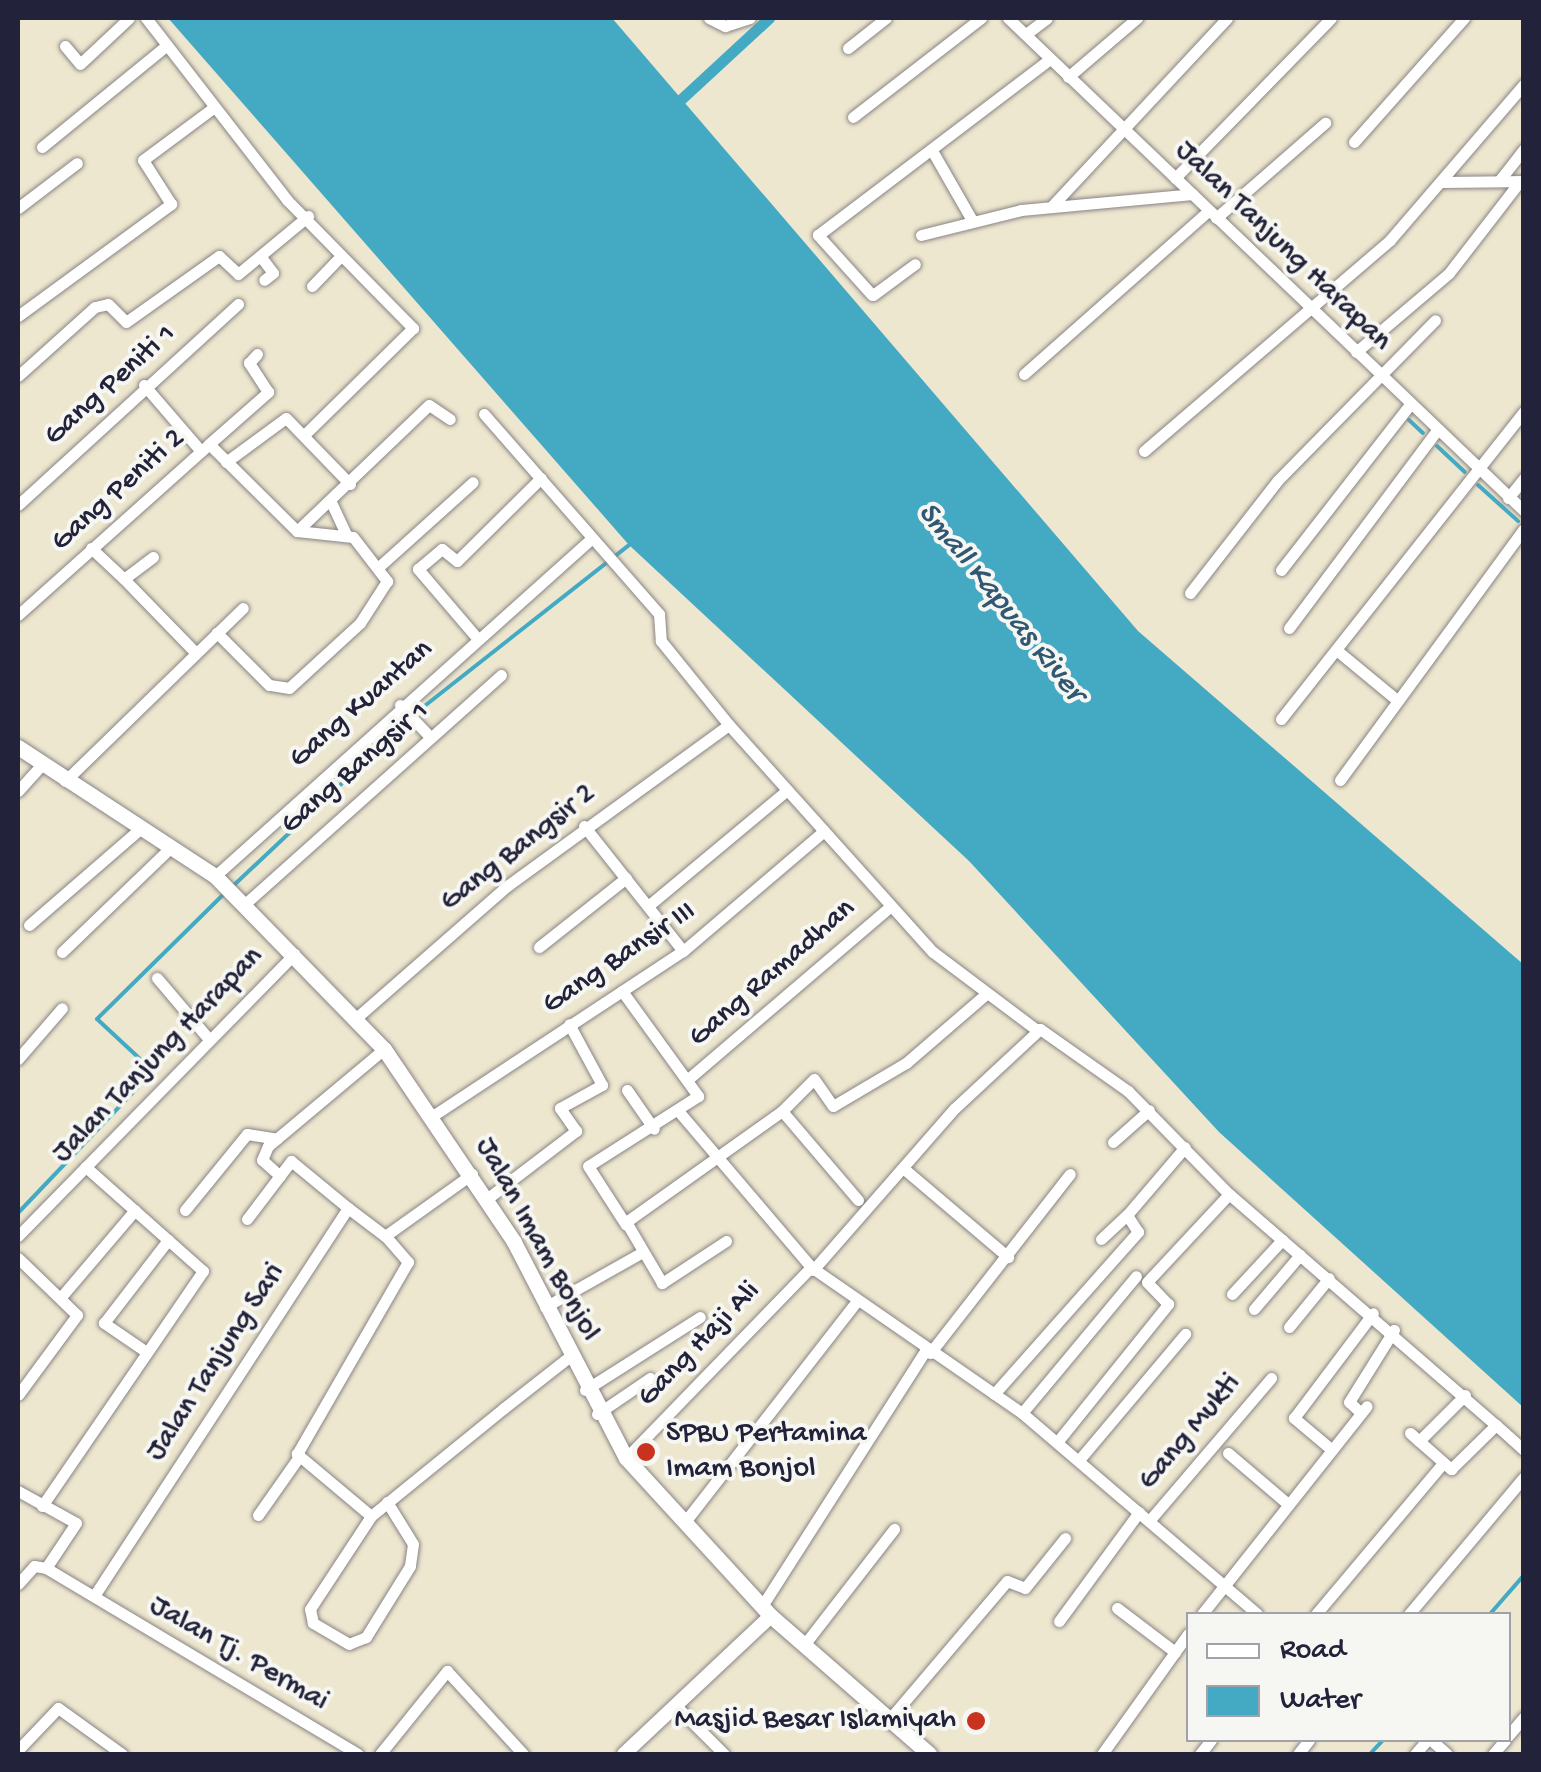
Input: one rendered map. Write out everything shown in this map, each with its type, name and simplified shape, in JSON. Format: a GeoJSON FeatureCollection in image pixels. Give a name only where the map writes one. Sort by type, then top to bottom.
{"type":"FeatureCollection","features":[{"type":"Feature","properties":{"kind":"main road","name":"Jalan Imam Bonjol"},"geometry":{"type":"LineString","coordinates":[[18,746],[65,782],[216,877],[244,901],[384,1049],[434,1115],[488,1198],[597,1414],[626,1458],[766,1611],[887,1722],[929,1754]]}},
{"type":"Feature","properties":{"kind":"street"},"geometry":{"type":"LineString","coordinates":[[65,46],[80,64],[130,18]]}},
{"type":"Feature","properties":{"kind":"street"},"geometry":{"type":"LineString","coordinates":[[146,18],[213,108],[341,256],[414,328],[306,433]]}},
{"type":"Feature","properties":{"kind":"street"},"geometry":{"type":"LineString","coordinates":[[709,18],[725,26],[750,18]]}},
{"type":"Feature","properties":{"kind":"street"},"geometry":{"type":"LineString","coordinates":[[848,48],[886,18]]}},
{"type":"Feature","properties":{"kind":"street"},"geometry":{"type":"LineString","coordinates":[[853,117],[981,18]]}},
{"type":"Feature","properties":{"kind":"street","name":"Jalan Tanjung Harapan"},"geometry":{"type":"LineString","coordinates":[[1008,18],[1524,511]]}},
{"type":"Feature","properties":{"kind":"street"},"geometry":{"type":"LineString","coordinates":[[1026,34],[1047,18]]}},
{"type":"Feature","properties":{"kind":"street"},"geometry":{"type":"LineString","coordinates":[[1068,77],[1137,18]]}},
{"type":"Feature","properties":{"kind":"street"},"geometry":{"type":"LineString","coordinates":[[1051,206],[1127,133],[1227,18]]}},
{"type":"Feature","properties":{"kind":"street"},"geometry":{"type":"LineString","coordinates":[[1175,178],[1331,18]]}},
{"type":"Feature","properties":{"kind":"street"},"geometry":{"type":"LineString","coordinates":[[1354,142],[1464,18]]}},
{"type":"Feature","properties":{"kind":"street"},"geometry":{"type":"LineString","coordinates":[[42,147],[167,45]]}},
{"type":"Feature","properties":{"kind":"street"},"geometry":{"type":"LineString","coordinates":[[915,264],[873,295],[818,234],[934,154],[1050,59]]}},
{"type":"Feature","properties":{"kind":"street"},"geometry":{"type":"LineString","coordinates":[[1144,451],[1311,308],[1442,182],[1524,84]]}},
{"type":"Feature","properties":{"kind":"street"},"geometry":{"type":"LineString","coordinates":[[18,316],[171,204],[142,160],[213,108]]}},
{"type":"Feature","properties":{"kind":"street"},"geometry":{"type":"LineString","coordinates":[[1024,374],[1325,123]]}},
{"type":"Feature","properties":{"kind":"street"},"geometry":{"type":"LineString","coordinates":[[1499,181],[1524,149]]}},
{"type":"Feature","properties":{"kind":"street"},"geometry":{"type":"LineString","coordinates":[[934,154],[972,220]]}},
{"type":"Feature","properties":{"kind":"street"},"geometry":{"type":"LineString","coordinates":[[18,208],[77,162]]}},
{"type":"Feature","properties":{"kind":"street"},"geometry":{"type":"LineString","coordinates":[[1442,182],[1522,181]]}},
{"type":"Feature","properties":{"kind":"street"},"geometry":{"type":"LineString","coordinates":[[1356,352],[1450,272],[1522,181]]}},
{"type":"Feature","properties":{"kind":"street"},"geometry":{"type":"LineString","coordinates":[[921,235],[972,220],[1051,206],[1192,194]]}},
{"type":"Feature","properties":{"kind":"street"},"geometry":{"type":"LineString","coordinates":[[18,376],[95,307],[108,304],[126,322],[219,256],[238,274],[308,216]]}},
{"type":"Feature","properties":{"kind":"street"},"geometry":{"type":"LineString","coordinates":[[312,286],[341,256]]}},
{"type":"Feature","properties":{"kind":"street"},"geometry":{"type":"LineString","coordinates":[[262,257],[272,272],[264,280]]}},
{"type":"Feature","properties":{"kind":"street","name":"Gang Peniti 1"},"geometry":{"type":"LineString","coordinates":[[18,505],[144,385],[238,304]]}},
{"type":"Feature","properties":{"kind":"street"},"geometry":{"type":"LineString","coordinates":[[1190,593],[1379,374],[1435,320]]}},
{"type":"Feature","properties":{"kind":"street"},"geometry":{"type":"LineString","coordinates":[[144,385],[204,447],[268,392],[249,363],[257,354]]}},
{"type":"Feature","properties":{"kind":"street"},"geometry":{"type":"LineString","coordinates":[[1280,570],[1410,404]]}},
{"type":"Feature","properties":{"kind":"street"},"geometry":{"type":"LineString","coordinates":[[296,531],[331,502],[428,406],[450,418]]}},
{"type":"Feature","properties":{"kind":"street"},"geometry":{"type":"LineString","coordinates":[[1281,719],[1340,654],[1524,411]]}},
{"type":"Feature","properties":{"kind":"street"},"geometry":{"type":"LineString","coordinates":[[484,414],[659,614],[661,640],[726,728],[891,906],[986,994],[1149,1110],[1229,1194],[1394,1330],[1524,1450]]}},
{"type":"Feature","properties":{"kind":"street"},"geometry":{"type":"LineString","coordinates":[[226,462],[281,418],[306,433],[350,484]]}},
{"type":"Feature","properties":{"kind":"street"},"geometry":{"type":"LineString","coordinates":[[1290,628],[1437,430]]}},
{"type":"Feature","properties":{"kind":"street","name":"Gang Peniti 2"},"geometry":{"type":"LineString","coordinates":[[18,615],[204,447],[226,462],[296,531]]}},
{"type":"Feature","properties":{"kind":"street"},"geometry":{"type":"LineString","coordinates":[[477,638],[418,569],[442,549],[457,561],[541,478]]}},
{"type":"Feature","properties":{"kind":"street"},"geometry":{"type":"LineString","coordinates":[[1508,498],[1524,478]]}},
{"type":"Feature","properties":{"kind":"street"},"geometry":{"type":"LineString","coordinates":[[382,564],[472,482]]}},
{"type":"Feature","properties":{"kind":"street"},"geometry":{"type":"LineString","coordinates":[[217,633],[269,685],[289,688],[374,606],[386,588],[382,564],[346,534],[331,502]]}},
{"type":"Feature","properties":{"kind":"street"},"geometry":{"type":"LineString","coordinates":[[1340,780],[1524,530]]}},
{"type":"Feature","properties":{"kind":"street"},"geometry":{"type":"LineString","coordinates":[[296,531],[346,534]]}},
{"type":"Feature","properties":{"kind":"street","name":"Gang Kuantan"},"geometry":{"type":"LineString","coordinates":[[216,877],[591,538]]}},
{"type":"Feature","properties":{"kind":"street"},"geometry":{"type":"LineString","coordinates":[[92,548],[196,653]]}},
{"type":"Feature","properties":{"kind":"street"},"geometry":{"type":"LineString","coordinates":[[124,580],[152,557]]}},
{"type":"Feature","properties":{"kind":"street"},"geometry":{"type":"LineString","coordinates":[[65,782],[243,608]]}},
{"type":"Feature","properties":{"kind":"street"},"geometry":{"type":"LineString","coordinates":[[1340,654],[1398,701]]}},
{"type":"Feature","properties":{"kind":"street","name":"Gang Bangsir 1"},"geometry":{"type":"LineString","coordinates":[[244,901],[428,735],[501,675]]}},
{"type":"Feature","properties":{"kind":"street"},"geometry":{"type":"LineString","coordinates":[[403,708],[428,735]]}},
{"type":"Feature","properties":{"kind":"street","name":"Gang Bangsir 2"},"geometry":{"type":"LineString","coordinates":[[355,1019],[584,826],[726,728]]}},
{"type":"Feature","properties":{"kind":"street"},"geometry":{"type":"LineString","coordinates":[[18,791],[42,764]]}},
{"type":"Feature","properties":{"kind":"street"},"geometry":{"type":"LineString","coordinates":[[648,906],[786,790]]}},
{"type":"Feature","properties":{"kind":"street"},"geometry":{"type":"LineString","coordinates":[[584,826],[683,951]]}},
{"type":"Feature","properties":{"kind":"street"},"geometry":{"type":"LineString","coordinates":[[29,925],[140,829]]}},
{"type":"Feature","properties":{"kind":"street","name":"Gang Bansir III"},"geometry":{"type":"LineString","coordinates":[[434,1115],[683,951],[824,832]]}},
{"type":"Feature","properties":{"kind":"street"},"geometry":{"type":"LineString","coordinates":[[62,952],[170,848]]}},
{"type":"Feature","properties":{"kind":"street"},"geometry":{"type":"LineString","coordinates":[[539,946],[626,878]]}},
{"type":"Feature","properties":{"kind":"street","name":"Gang Ramadhan"},"geometry":{"type":"LineString","coordinates":[[687,1080],[891,906]]}},
{"type":"Feature","properties":{"kind":"street","name":"Jalan Tanjung Harapan"},"geometry":{"type":"LineString","coordinates":[[18,1236],[207,1037],[294,954]]}},
{"type":"Feature","properties":{"kind":"street"},"geometry":{"type":"LineString","coordinates":[[157,978],[207,1037]]}},
{"type":"Feature","properties":{"kind":"street"},"geometry":{"type":"LineString","coordinates":[[622,991],[698,1098],[680,1113],[588,1166],[626,1225],[639,1254],[666,1284],[726,1241]]}},
{"type":"Feature","properties":{"kind":"street"},"geometry":{"type":"LineString","coordinates":[[626,1225],[710,1158],[782,1111],[814,1079],[833,1106],[906,1062],[986,994]]}},
{"type":"Feature","properties":{"kind":"street"},"geometry":{"type":"LineString","coordinates":[[18,1059],[62,1008]]}},
{"type":"Feature","properties":{"kind":"street"},"geometry":{"type":"LineString","coordinates":[[488,1198],[570,1137],[576,1130],[560,1108],[602,1085],[570,1024]]}},
{"type":"Feature","properties":{"kind":"street","name":"Gang Haji Ali"},"geometry":{"type":"LineString","coordinates":[[626,1458],[1038,1030]]}},
{"type":"Feature","properties":{"kind":"street"},"geometry":{"type":"LineString","coordinates":[[280,1176],[262,1160],[272,1142],[384,1049]]}},
{"type":"Feature","properties":{"kind":"street"},"geometry":{"type":"LineString","coordinates":[[628,1090],[654,1129]]}},
{"type":"Feature","properties":{"kind":"street"},"geometry":{"type":"LineString","coordinates":[[1113,1142],[1149,1110]]}},
{"type":"Feature","properties":{"kind":"street"},"geometry":{"type":"LineString","coordinates":[[782,1111],[858,1200]]}},
{"type":"Feature","properties":{"kind":"street"},"geometry":{"type":"LineString","coordinates":[[680,1113],[710,1158],[812,1269],[1058,1441],[1254,1612]]}},
{"type":"Feature","properties":{"kind":"street"},"geometry":{"type":"LineString","coordinates":[[185,1210],[247,1134],[272,1142]]}},
{"type":"Feature","properties":{"kind":"street"},"geometry":{"type":"LineString","coordinates":[[1101,1239],[1154,1189],[1185,1147]]}},
{"type":"Feature","properties":{"kind":"street"},"geometry":{"type":"LineString","coordinates":[[247,1219],[291,1161],[385,1236],[408,1262],[308,1423],[298,1458],[258,1515]]}},
{"type":"Feature","properties":{"kind":"street"},"geometry":{"type":"LineString","coordinates":[[42,1506],[203,1271],[86,1167]]}},
{"type":"Feature","properties":{"kind":"street"},"geometry":{"type":"LineString","coordinates":[[903,1168],[1008,1257]]}},
{"type":"Feature","properties":{"kind":"street"},"geometry":{"type":"LineString","coordinates":[[385,1236],[472,1174]]}},
{"type":"Feature","properties":{"kind":"street"},"geometry":{"type":"LineString","coordinates":[[624,1754],[676,1706],[766,1611],[928,1352],[1008,1257],[1070,1174]]}},
{"type":"Feature","properties":{"kind":"street"},"geometry":{"type":"LineString","coordinates":[[1058,1441],[1168,1304],[1146,1282],[1229,1194]]}},
{"type":"Feature","properties":{"kind":"street","name":"Jalan Tanjung Sari"},"geometry":{"type":"LineString","coordinates":[[94,1596],[348,1208]]}},
{"type":"Feature","properties":{"kind":"street"},"geometry":{"type":"LineString","coordinates":[[61,1297],[134,1210]]}},
{"type":"Feature","properties":{"kind":"street"},"geometry":{"type":"LineString","coordinates":[[994,1394],[1138,1232],[1127,1214]]}},
{"type":"Feature","properties":{"kind":"street"},"geometry":{"type":"LineString","coordinates":[[145,1351],[104,1323],[168,1240]]}},
{"type":"Feature","properties":{"kind":"street"},"geometry":{"type":"LineString","coordinates":[[1232,1294],[1282,1240]]}},
{"type":"Feature","properties":{"kind":"street"},"geometry":{"type":"LineString","coordinates":[[545,1308],[639,1254]]}},
{"type":"Feature","properties":{"kind":"street"},"geometry":{"type":"LineString","coordinates":[[1254,1309],[1300,1255]]}},
{"type":"Feature","properties":{"kind":"street"},"geometry":{"type":"LineString","coordinates":[[18,1258],[61,1297],[77,1318],[18,1395]]}},
{"type":"Feature","properties":{"kind":"street"},"geometry":{"type":"LineString","coordinates":[[1022,1414],[1136,1276]]}},
{"type":"Feature","properties":{"kind":"street"},"geometry":{"type":"LineString","coordinates":[[1289,1328],[1329,1278]]}},
{"type":"Feature","properties":{"kind":"street"},"geometry":{"type":"LineString","coordinates":[[684,1523],[856,1302]]}},
{"type":"Feature","properties":{"kind":"street"},"geometry":{"type":"LineString","coordinates":[[1332,1450],[1294,1418],[1373,1313]]}},
{"type":"Feature","properties":{"kind":"street"},"geometry":{"type":"LineString","coordinates":[[585,1390],[700,1317]]}},
{"type":"Feature","properties":{"kind":"street"},"geometry":{"type":"LineString","coordinates":[[1203,1612],[1364,1409],[1349,1402],[1394,1330]]}},
{"type":"Feature","properties":{"kind":"street"},"geometry":{"type":"LineString","coordinates":[[1079,1460],[1185,1334]]}},
{"type":"Feature","properties":{"kind":"street"},"geometry":{"type":"LineString","coordinates":[[388,1502],[413,1544],[410,1566],[354,1644],[313,1623],[310,1609],[371,1516],[388,1502],[570,1357]]}},
{"type":"Feature","properties":{"kind":"street"},"geometry":{"type":"LineString","coordinates":[[597,1414],[650,1378]]}},
{"type":"Feature","properties":{"kind":"street","name":"Gang Mukti"},"geometry":{"type":"LineString","coordinates":[[1059,1621],[1144,1516],[1271,1378]]}},
{"type":"Feature","properties":{"kind":"street"},"geometry":{"type":"LineString","coordinates":[[1465,1395],[1414,1437],[1454,1468],[1496,1425]]}},
{"type":"Feature","properties":{"kind":"street"},"geometry":{"type":"LineString","coordinates":[[1228,1452],[1288,1504]]}},
{"type":"Feature","properties":{"kind":"street"},"geometry":{"type":"LineString","coordinates":[[298,1458],[371,1516]]}},
{"type":"Feature","properties":{"kind":"street"},"geometry":{"type":"LineString","coordinates":[[1318,1612],[1443,1463]]}},
{"type":"Feature","properties":{"kind":"street"},"geometry":{"type":"LineString","coordinates":[[1411,1612],[1524,1477]]}},
{"type":"Feature","properties":{"kind":"street"},"geometry":{"type":"LineString","coordinates":[[18,1491],[76,1523],[46,1568]]}},
{"type":"Feature","properties":{"kind":"street"},"geometry":{"type":"LineString","coordinates":[[804,1645],[894,1528]]}},
{"type":"Feature","properties":{"kind":"street"},"geometry":{"type":"LineString","coordinates":[[887,1722],[1007,1582],[1025,1588],[1065,1538]]}},
{"type":"Feature","properties":{"kind":"street"},"geometry":{"type":"LineString","coordinates":[[18,1584],[34,1566],[46,1568],[94,1596]]}},
{"type":"Feature","properties":{"kind":"street","name":"Jalan Tj. Permai"},"geometry":{"type":"LineString","coordinates":[[94,1596],[358,1754]]}},
{"type":"Feature","properties":{"kind":"street"},"geometry":{"type":"LineString","coordinates":[[1116,1608],[1175,1652]]}},
{"type":"Feature","properties":{"kind":"street"},"geometry":{"type":"LineString","coordinates":[[1102,1754],[1186,1637]]}},
{"type":"Feature","properties":{"kind":"street"},"geometry":{"type":"LineString","coordinates":[[380,1754],[447,1671],[523,1754]]}},
{"type":"Feature","properties":{"kind":"street"},"geometry":{"type":"LineString","coordinates":[[676,1706],[724,1754]]}},
{"type":"Feature","properties":{"kind":"street"},"geometry":{"type":"LineString","coordinates":[[18,1750],[58,1708],[122,1754]]}},
{"type":"Feature","properties":{"kind":"water","name":"Small Kapuas River"},"geometry":{"type":"Polygon","coordinates":[[[168,18],[612,18],[1138,631],[1523,964],[1523,1407],[1219,1132],[969,861],[629,545],[168,18]]]}},
{"type":"Feature","properties":{"kind":"waterway"},"geometry":{"type":"LineString","coordinates":[[678,102],[769,18]]}},
{"type":"Feature","properties":{"kind":"waterway"},"geometry":{"type":"LineString","coordinates":[[1409,420],[1423,433]]}},
{"type":"Feature","properties":{"kind":"waterway"},"geometry":{"type":"LineString","coordinates":[[1437,446],[1465,472]]}},
{"type":"Feature","properties":{"kind":"waterway"},"geometry":{"type":"LineString","coordinates":[[1478,485],[1518,521]]}},
{"type":"Feature","properties":{"kind":"waterway"},"geometry":{"type":"LineString","coordinates":[[234,885],[422,708],[632,543]]}},
{"type":"Feature","properties":{"kind":"waterway"},"geometry":{"type":"LineString","coordinates":[[18,1213],[153,1071],[97,1019],[227,891]]}},
{"type":"Feature","properties":{"kind":"waterway"},"geometry":{"type":"LineString","coordinates":[[1492,1612],[1524,1575]]}},
{"type":"Feature","properties":{"kind":"waterway"},"geometry":{"type":"LineString","coordinates":[[1370,1754],[1381,1742]]}},
{"type":"Feature","properties":{"kind":"place","name":"SPBU Pertamina Imam Bonjol"},"geometry":{"type":"Point","coordinates":[646,1452]}},
{"type":"Feature","properties":{"kind":"place","name":"Masjid Besar Islamiyah"},"geometry":{"type":"Point","coordinates":[976,1721]}}]}
